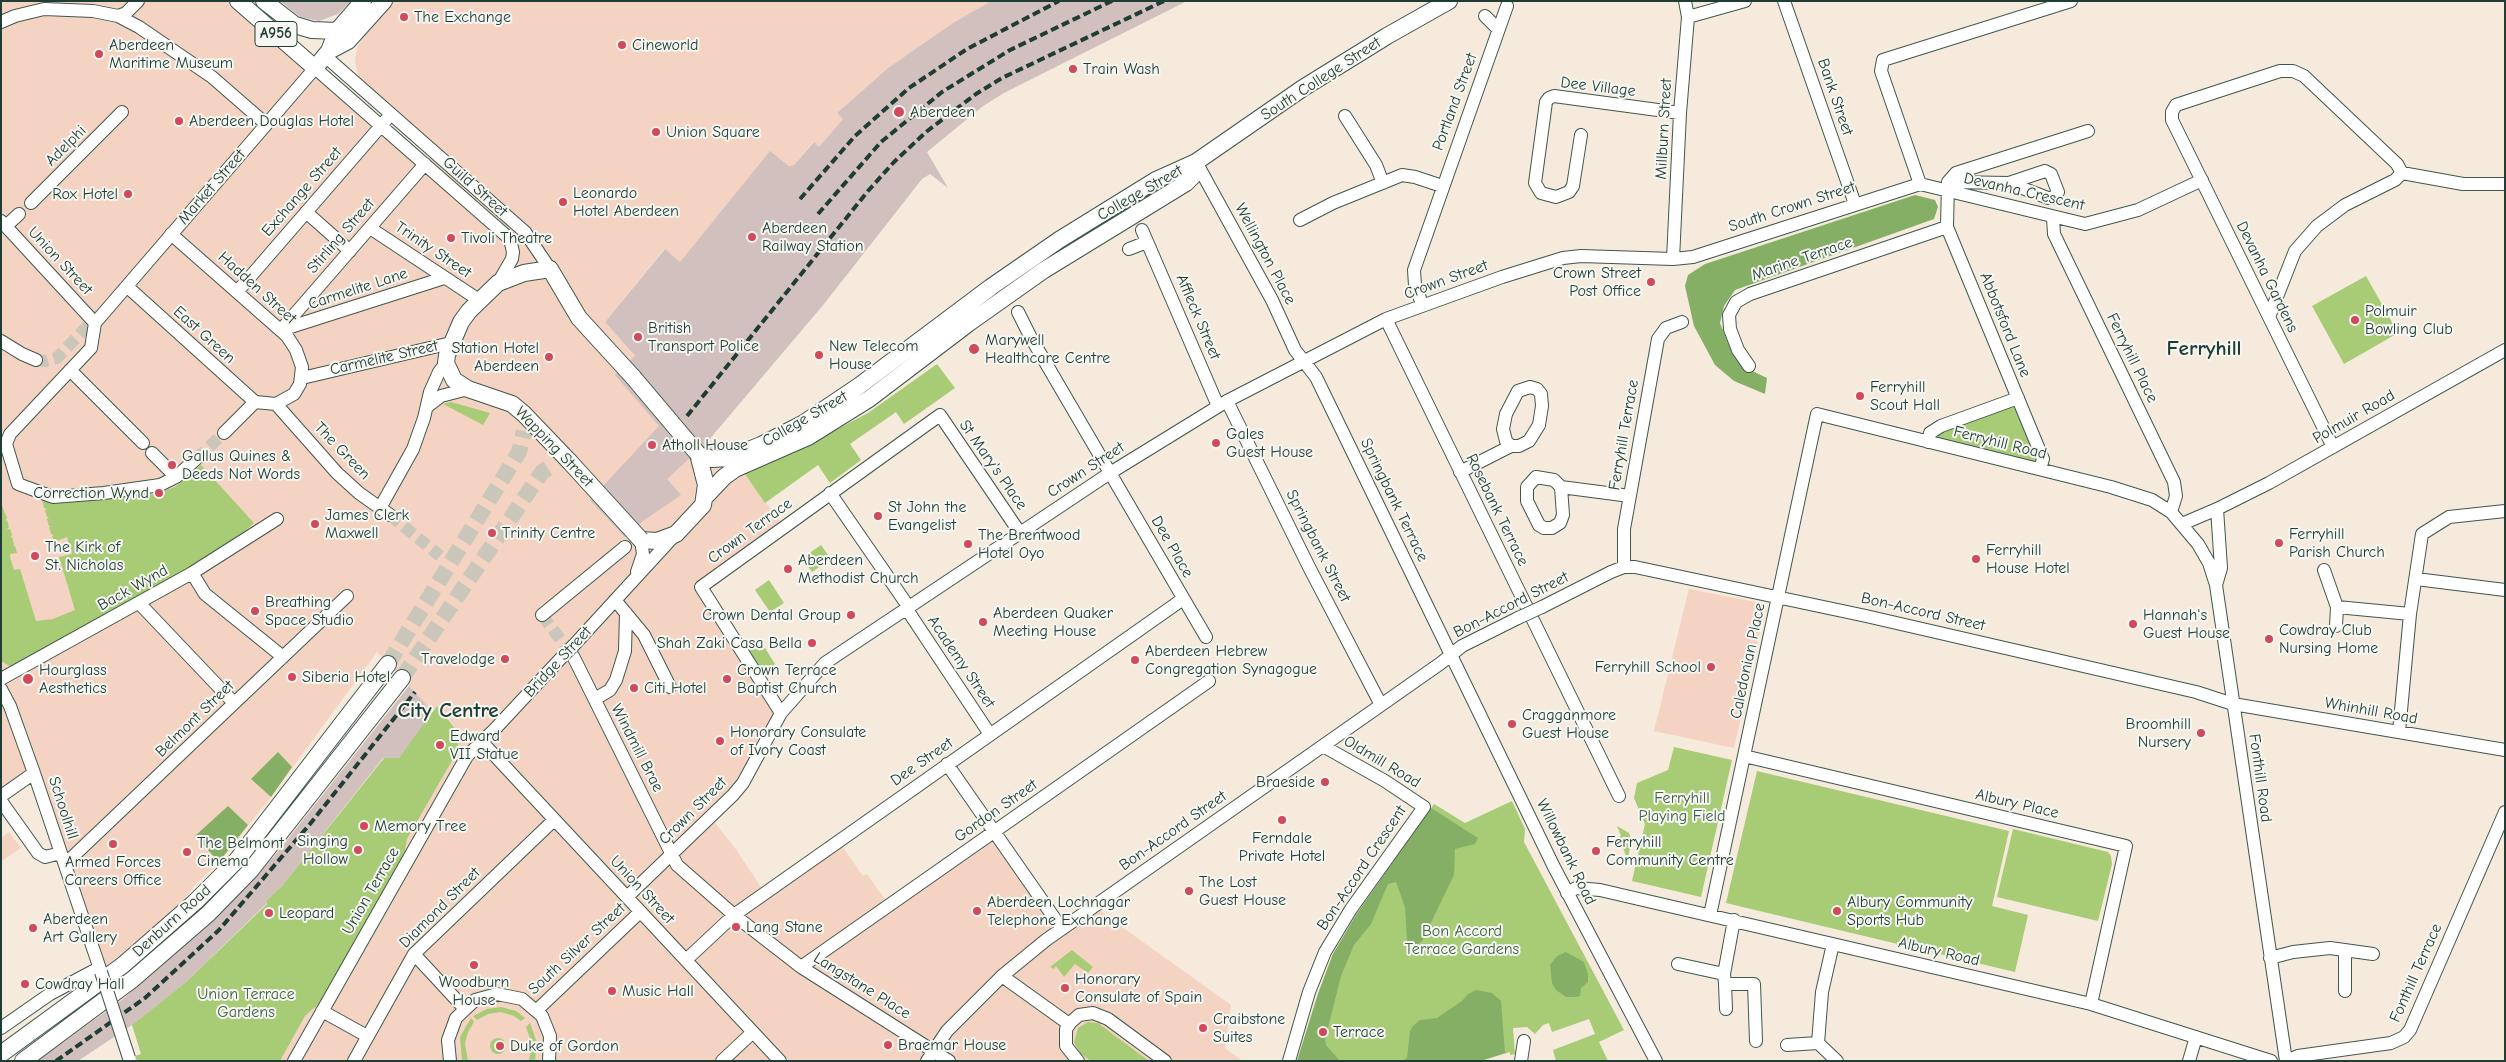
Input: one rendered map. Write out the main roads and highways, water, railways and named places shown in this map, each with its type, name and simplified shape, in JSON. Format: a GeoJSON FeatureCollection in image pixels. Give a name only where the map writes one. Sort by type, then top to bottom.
{"type":"FeatureCollection","features":[{"type":"Feature","properties":{"kind":"main road","name":"A956"},"geometry":{"type":"LineString","coordinates":[[238,1],[323,58]]}},
{"type":"Feature","properties":{"kind":"main road","name":"A956"},"geometry":{"type":"LineString","coordinates":[[264,1],[295,25],[312,30],[337,31]]}},
{"type":"Feature","properties":{"kind":"main road","name":"Market Street"},"geometry":{"type":"LineString","coordinates":[[323,58],[337,31],[363,1]]}},
{"type":"Feature","properties":{"kind":"main road","name":"Market Street"},"geometry":{"type":"LineString","coordinates":[[323,58],[348,41],[384,1]]}},
{"type":"Feature","properties":{"kind":"main road","name":"South College Street"},"geometry":{"type":"LineString","coordinates":[[1196,162],[1303,88],[1387,36],[1449,1]]}},
{"type":"Feature","properties":{"kind":"main road","name":"College Street"},"geometry":{"type":"LineString","coordinates":[[698,454],[712,460],[729,458],[761,445],[804,422],[859,386],[1028,260],[1156,180],[1196,162]]}},
{"type":"Feature","properties":{"kind":"main road","name":"College Street"},"geometry":{"type":"LineString","coordinates":[[719,482],[735,469],[808,437],[869,400],[969,323],[1044,270],[1186,183],[1193,176],[1196,162]]}},
{"type":"Feature","properties":{"kind":"main road","name":"Guild Street"},"geometry":{"type":"LineString","coordinates":[[550,269],[579,318],[633,377],[698,454]]}},
{"type":"Feature","properties":{"kind":"main road","name":"Carmelite Street"},"geometry":{"type":"LineString","coordinates":[[446,363],[451,343],[461,322],[479,300],[498,283],[524,273],[550,269]]}},
{"type":"Feature","properties":{"kind":"main road","name":"Wapping Street"},"geometry":{"type":"LineString","coordinates":[[446,363],[454,380],[468,389],[502,399],[524,414],[562,462],[641,540],[657,541],[676,534]]}},
{"type":"Feature","properties":{"kind":"main road"},"geometry":{"type":"LineString","coordinates":[[524,414],[524,431]]}},
{"type":"Feature","properties":{"kind":"main road"},"geometry":{"type":"LineString","coordinates":[[698,454],[706,485],[706,496]]}},
{"type":"Feature","properties":{"kind":"main road","name":"Bridge Street"},"geometry":{"type":"LineString","coordinates":[[676,534],[703,505],[706,496],[719,482]]}},
{"type":"Feature","properties":{"kind":"main road","name":"Denburn Road"},"geometry":{"type":"LineString","coordinates":[[1,1054],[123,965],[195,902],[237,860],[388,664]]}},
{"type":"Feature","properties":{"kind":"main road","name":"Denburn Road"},"geometry":{"type":"LineString","coordinates":[[23,1061],[133,979],[214,908],[250,871],[402,678]]}},
{"type":"Feature","properties":{"kind":"tunnel"},"geometry":{"type":"LineString","coordinates":[[36,360],[46,361],[57,358],[99,314]]}},
{"type":"Feature","properties":{"kind":"tunnel"},"geometry":{"type":"LineString","coordinates":[[388,664],[519,452],[524,431]]}},
{"type":"Feature","properties":{"kind":"tunnel"},"geometry":{"type":"LineString","coordinates":[[196,459],[224,433]]}},
{"type":"Feature","properties":{"kind":"tunnel"},"geometry":{"type":"LineString","coordinates":[[402,678],[542,472],[554,464]]}},
{"type":"Feature","properties":{"kind":"tunnel"},"geometry":{"type":"LineString","coordinates":[[390,515],[440,556]]}},
{"type":"Feature","properties":{"kind":"tunnel"},"geometry":{"type":"LineString","coordinates":[[542,615],[573,656]]}},
{"type":"Feature","properties":{"kind":"railway"},"geometry":{"type":"LineString","coordinates":[[800,199],[855,136],[909,88],[967,49],[1059,1]]}},
{"type":"Feature","properties":{"kind":"railway"},"geometry":{"type":"LineString","coordinates":[[818,214],[881,142],[942,92],[1010,50],[1112,1]]}},
{"type":"Feature","properties":{"kind":"railway"},"geometry":{"type":"LineString","coordinates":[[687,416],[868,191],[894,162],[926,132],[976,94],[1002,78],[1164,1]]}},
{"type":"Feature","properties":{"kind":"railway"},"geometry":{"type":"LineString","coordinates":[[56,1061],[145,998],[219,930],[310,824],[415,692]]}},
{"type":"Feature","properties":{"kind":"place","name":"The Exchange"},"geometry":{"type":"Point","coordinates":[404,17]}},
{"type":"Feature","properties":{"kind":"place","name":"Cineworld"},"geometry":{"type":"Point","coordinates":[622,45]}},
{"type":"Feature","properties":{"kind":"place","name":"Aberdeen Maritime Museum"},"geometry":{"type":"Point","coordinates":[99,54]}},
{"type":"Feature","properties":{"kind":"place","name":"Train Wash"},"geometry":{"type":"Point","coordinates":[1073,69]}},
{"type":"Feature","properties":{"kind":"place","name":"Aberdeen"},"geometry":{"type":"Point","coordinates":[899,112]}},
{"type":"Feature","properties":{"kind":"place","name":"Aberdeen Douglas Hotel"},"geometry":{"type":"Point","coordinates":[179,121]}},
{"type":"Feature","properties":{"kind":"place","name":"Union Square"},"geometry":{"type":"Point","coordinates":[656,132]}},
{"type":"Feature","properties":{"kind":"place","name":"Rox Hotel"},"geometry":{"type":"Point","coordinates":[128,194]}},
{"type":"Feature","properties":{"kind":"place","name":"Leonardo Hotel Aberdeen"},"geometry":{"type":"Point","coordinates":[563,202]}},
{"type":"Feature","properties":{"kind":"place","name":"Aberdeen Railway Station"},"geometry":{"type":"Point","coordinates":[752,237]}},
{"type":"Feature","properties":{"kind":"place","name":"Tivoli Theatre"},"geometry":{"type":"Point","coordinates":[451,238]}},
{"type":"Feature","properties":{"kind":"place","name":"Crown Street Post Office"},"geometry":{"type":"Point","coordinates":[1651,282]}},
{"type":"Feature","properties":{"kind":"place","name":"Polmuir Bowling Club"},"geometry":{"type":"Point","coordinates":[2355,320]}},
{"type":"Feature","properties":{"kind":"place","name":"British Transport Police"},"geometry":{"type":"Point","coordinates":[638,337]}},
{"type":"Feature","properties":{"kind":"place","name":"Marywell Healthcare Centre"},"geometry":{"type":"Point","coordinates":[974,349]}},
{"type":"Feature","properties":{"kind":"place","name":"New Telecom House"},"geometry":{"type":"Point","coordinates":[819,355]}},
{"type":"Feature","properties":{"kind":"place","name":"Station Hotel Aberdeen"},"geometry":{"type":"Point","coordinates":[549,357]}},
{"type":"Feature","properties":{"kind":"place","name":"Ferryhill Scout Hall"},"geometry":{"type":"Point","coordinates":[1860,396]}},
{"type":"Feature","properties":{"kind":"place","name":"Gales Guest House"},"geometry":{"type":"Point","coordinates":[1216,443]}},
{"type":"Feature","properties":{"kind":"place","name":"Atholl House"},"geometry":{"type":"Point","coordinates":[652,445]}},
{"type":"Feature","properties":{"kind":"place","name":"Gallus Quines & Deeds Not Words"},"geometry":{"type":"Point","coordinates":[172,465]}},
{"type":"Feature","properties":{"kind":"place","name":"Correction Wynd"},"geometry":{"type":"Point","coordinates":[159,493]}},
{"type":"Feature","properties":{"kind":"place","name":"St John the Evangelist"},"geometry":{"type":"Point","coordinates":[878,516]}},
{"type":"Feature","properties":{"kind":"place","name":"James Clerk Maxwell"},"geometry":{"type":"Point","coordinates":[315,524]}},
{"type":"Feature","properties":{"kind":"place","name":"Trinity Centre"},"geometry":{"type":"Point","coordinates":[492,533]}},
{"type":"Feature","properties":{"kind":"place","name":"Ferryhill Parish Church"},"geometry":{"type":"Point","coordinates":[2279,543]}},
{"type":"Feature","properties":{"kind":"place","name":"The Brentwood Hotel Oyo"},"geometry":{"type":"Point","coordinates":[968,544]}},
{"type":"Feature","properties":{"kind":"place","name":"The Kirk of St. Nicholas"},"geometry":{"type":"Point","coordinates":[35,556]}},
{"type":"Feature","properties":{"kind":"place","name":"Ferryhill House Hotel"},"geometry":{"type":"Point","coordinates":[1976,559]}},
{"type":"Feature","properties":{"kind":"place","name":"Aberdeen Methodist Church"},"geometry":{"type":"Point","coordinates":[788,569]}},
{"type":"Feature","properties":{"kind":"place","name":"Breathing Space Studio"},"geometry":{"type":"Point","coordinates":[255,611]}},
{"type":"Feature","properties":{"kind":"place","name":"Crown Dental Group"},"geometry":{"type":"Point","coordinates":[851,615]}},
{"type":"Feature","properties":{"kind":"place","name":"Aberdeen Quaker Meeting House"},"geometry":{"type":"Point","coordinates":[983,622]}},
{"type":"Feature","properties":{"kind":"place","name":"Hannah's Guest House"},"geometry":{"type":"Point","coordinates":[2133,624]}},
{"type":"Feature","properties":{"kind":"place","name":"Cowdray Club Nursing Home"},"geometry":{"type":"Point","coordinates":[2269,639]}},
{"type":"Feature","properties":{"kind":"place","name":"Shah Zaki Casa Bella"},"geometry":{"type":"Point","coordinates":[812,643]}},
{"type":"Feature","properties":{"kind":"place","name":"Travelodge"},"geometry":{"type":"Point","coordinates":[505,659]}},
{"type":"Feature","properties":{"kind":"place","name":"Aberdeen Hebrew Congregation Synagogue"},"geometry":{"type":"Point","coordinates":[1135,660]}},
{"type":"Feature","properties":{"kind":"place","name":"Ferryhill School"},"geometry":{"type":"Point","coordinates":[1711,667]}},
{"type":"Feature","properties":{"kind":"place","name":"Siberia Hotel"},"geometry":{"type":"Point","coordinates":[292,677]}},
{"type":"Feature","properties":{"kind":"place","name":"Hourglass Aesthetics"},"geometry":{"type":"Point","coordinates":[28,679]}},
{"type":"Feature","properties":{"kind":"place","name":"Crown Terrace Baptist Church"},"geometry":{"type":"Point","coordinates":[727,679]}},
{"type":"Feature","properties":{"kind":"place","name":"Citi Hotel"},"geometry":{"type":"Point","coordinates":[634,688]}},
{"type":"Feature","properties":{"kind":"place","name":"Cragganmore Guest House"},"geometry":{"type":"Point","coordinates":[1512,724]}},
{"type":"Feature","properties":{"kind":"place","name":"Broomhill Nursery"},"geometry":{"type":"Point","coordinates":[2201,733]}},
{"type":"Feature","properties":{"kind":"place","name":"Honorary Consulate of Ivory Coast"},"geometry":{"type":"Point","coordinates":[720,741]}},
{"type":"Feature","properties":{"kind":"place","name":"Edward VII Statue"},"geometry":{"type":"Point","coordinates":[440,745]}},
{"type":"Feature","properties":{"kind":"place","name":"Braeside"},"geometry":{"type":"Point","coordinates":[1325,782]}},
{"type":"Feature","properties":{"kind":"place","name":"Ferndale Private Hotel"},"geometry":{"type":"Point","coordinates":[1282,820]}},
{"type":"Feature","properties":{"kind":"place","name":"Memory Tree"},"geometry":{"type":"Point","coordinates":[364,826]}},
{"type":"Feature","properties":{"kind":"place","name":"Armed Forces Careers Office"},"geometry":{"type":"Point","coordinates":[113,844]}},
{"type":"Feature","properties":{"kind":"place","name":"Singing Hollow"},"geometry":{"type":"Point","coordinates":[358,850]}},
{"type":"Feature","properties":{"kind":"place","name":"Ferryhill Community Centre"},"geometry":{"type":"Point","coordinates":[1596,851]}},
{"type":"Feature","properties":{"kind":"place","name":"The Belmont Cinema"},"geometry":{"type":"Point","coordinates":[187,852]}},
{"type":"Feature","properties":{"kind":"place","name":"The Lost Guest House"},"geometry":{"type":"Point","coordinates":[1189,891]}},
{"type":"Feature","properties":{"kind":"place","name":"Aberdeen Lochnagar Telephone Exchange"},"geometry":{"type":"Point","coordinates":[977,911]}},
{"type":"Feature","properties":{"kind":"place","name":"Albury Community Sports Hub"},"geometry":{"type":"Point","coordinates":[1837,911]}},
{"type":"Feature","properties":{"kind":"place","name":"Leopard"},"geometry":{"type":"Point","coordinates":[269,913]}},
{"type":"Feature","properties":{"kind":"place","name":"Lang Stane"},"geometry":{"type":"Point","coordinates":[736,927]}},
{"type":"Feature","properties":{"kind":"place","name":"Aberdeen Art Gallery"},"geometry":{"type":"Point","coordinates":[33,928]}},
{"type":"Feature","properties":{"kind":"place","name":"Woodburn House"},"geometry":{"type":"Point","coordinates":[474,965]}},
{"type":"Feature","properties":{"kind":"place","name":"Cowdray Hall"},"geometry":{"type":"Point","coordinates":[25,984]}},
{"type":"Feature","properties":{"kind":"place","name":"Honorary Consulate of Spain"},"geometry":{"type":"Point","coordinates":[1065,988]}},
{"type":"Feature","properties":{"kind":"place","name":"Music Hall"},"geometry":{"type":"Point","coordinates":[612,991]}},
{"type":"Feature","properties":{"kind":"place","name":"Craibstone Suites"},"geometry":{"type":"Point","coordinates":[1203,1028]}},
{"type":"Feature","properties":{"kind":"place","name":"Terrace"},"geometry":{"type":"Point","coordinates":[1323,1032]}},
{"type":"Feature","properties":{"kind":"place","name":"Braemar House"},"geometry":{"type":"Point","coordinates":[888,1045]}},
{"type":"Feature","properties":{"kind":"place","name":"Duke of Gordon"},"geometry":{"type":"Point","coordinates":[500,1046]}},
{"type":"Feature","properties":{"kind":"district","name":"Ferryhill"},"geometry":{"type":"Point","coordinates":[2204,349]}},
{"type":"Feature","properties":{"kind":"district","name":"City Centre"},"geometry":{"type":"Point","coordinates":[448,711]}},
{"type":"Feature","properties":{"kind":"park label","name":"Ferryhill Playing Field"},"geometry":{"type":"Point","coordinates":[1682,807]}},
{"type":"Feature","properties":{"kind":"park label","name":"Bon Accord Terrace Gardens"},"geometry":{"type":"Point","coordinates":[1462,940]}},
{"type":"Feature","properties":{"kind":"park label","name":"Union Terrace Gardens"},"geometry":{"type":"Point","coordinates":[246,1003]}}]}
